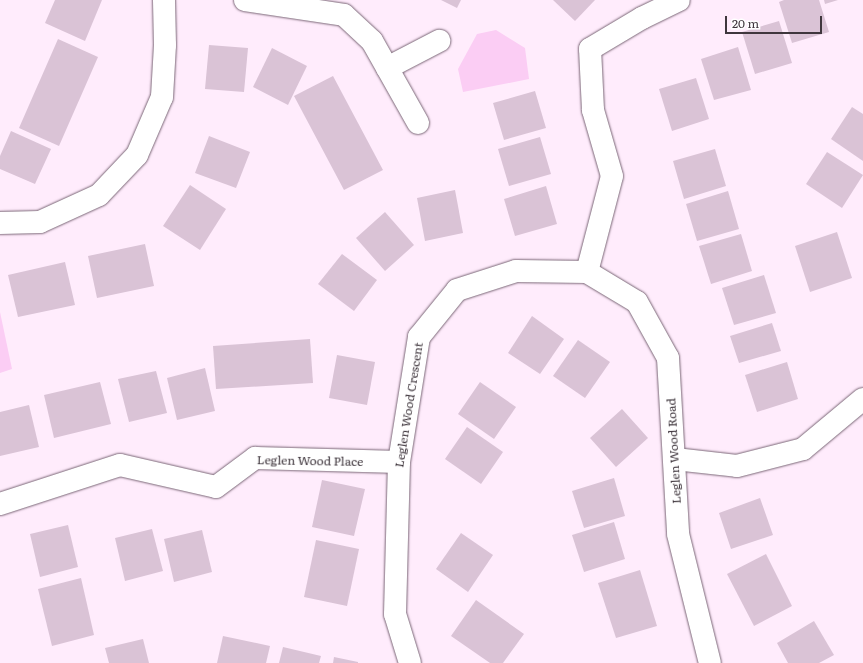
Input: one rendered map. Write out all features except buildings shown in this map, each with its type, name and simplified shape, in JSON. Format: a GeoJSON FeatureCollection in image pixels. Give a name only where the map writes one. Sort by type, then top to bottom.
{"type":"FeatureCollection","features":[{"type":"Feature","properties":{"kind":"street"},"geometry":{"type":"LineString","coordinates":[[0,223],[40,222],[99,195],[137,155],[162,97],[165,45],[164,0]]}},
{"type":"Feature","properties":{"kind":"street"},"geometry":{"type":"LineString","coordinates":[[245,0],[344,15],[372,41],[418,123]]}},
{"type":"Feature","properties":{"kind":"street"},"geometry":{"type":"LineString","coordinates":[[587,272],[612,176],[593,110],[590,49],[642,18],[679,0]]}},
{"type":"Feature","properties":{"kind":"street"},"geometry":{"type":"LineString","coordinates":[[387,68],[439,41]]}},
{"type":"Feature","properties":{"kind":"street","name":"Leglen Wood Crescent"},"geometry":{"type":"LineString","coordinates":[[410,663],[395,614],[399,462],[419,337],[457,290],[516,272],[587,272]]}},
{"type":"Feature","properties":{"kind":"street","name":"Leglen Wood Road"},"geometry":{"type":"LineString","coordinates":[[587,272],[637,302],[668,358],[675,459],[678,534],[710,663]]}},
{"type":"Feature","properties":{"kind":"street"},"geometry":{"type":"LineString","coordinates":[[675,459],[737,466],[804,449],[863,398]]}},
{"type":"Feature","properties":{"kind":"street","name":"Leglen Wood Place"},"geometry":{"type":"LineString","coordinates":[[0,504],[120,464],[216,487],[255,458],[399,462]]}},
{"type":"Feature","properties":{"kind":"shaded area"},"geometry":{"type":"Polygon","coordinates":[[[496,30],[525,48],[529,79],[463,92],[458,69],[477,34],[496,30]]]}},
{"type":"Feature","properties":{"kind":"shaded area"},"geometry":{"type":"Polygon","coordinates":[[[0,312],[12,369],[0,373],[0,312]]]}}]}
